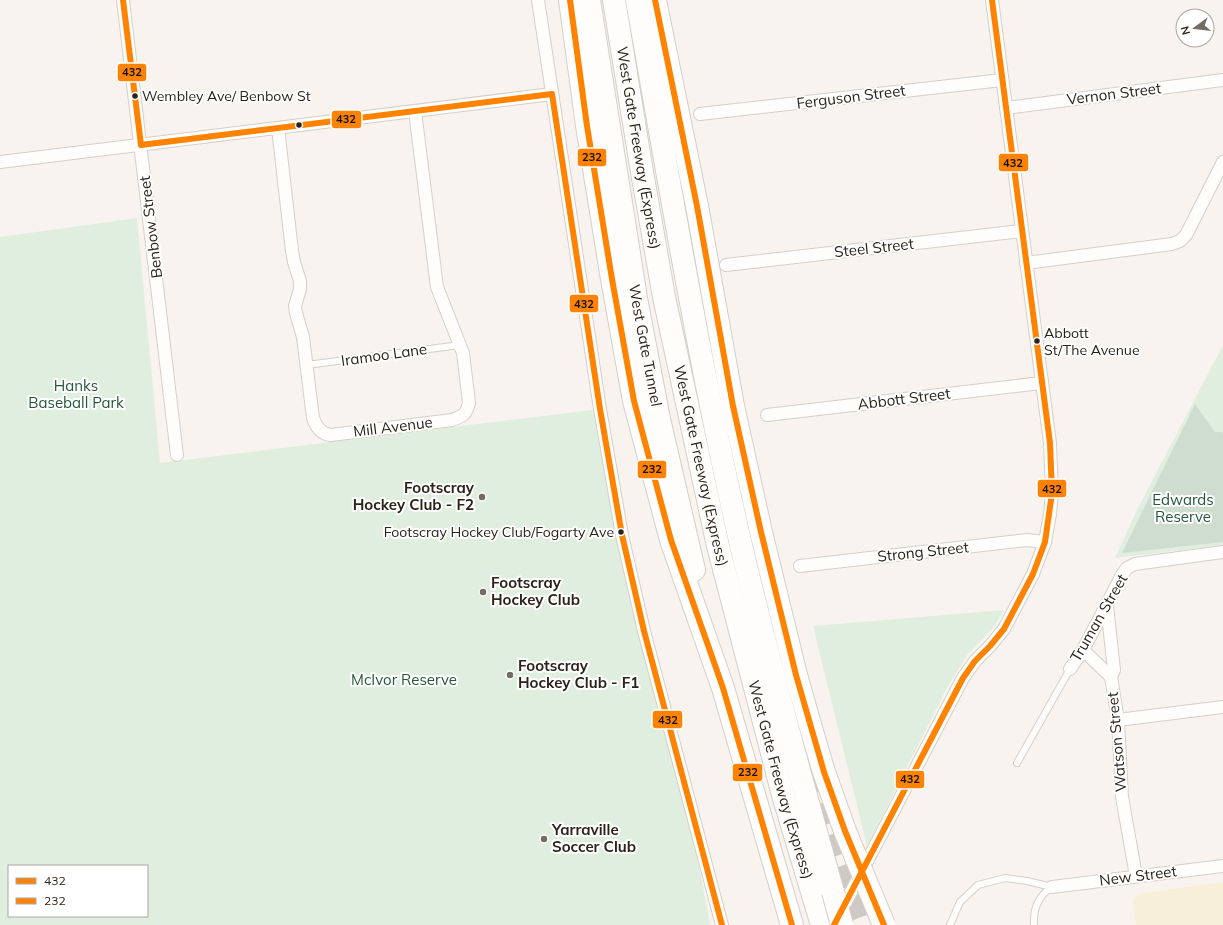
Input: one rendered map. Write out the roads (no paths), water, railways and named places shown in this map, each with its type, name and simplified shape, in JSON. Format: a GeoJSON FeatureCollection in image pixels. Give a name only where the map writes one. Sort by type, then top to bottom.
{"type":"FeatureCollection","features":[{"type":"Feature","properties":{"kind":"highway"},"geometry":{"type":"LineString","coordinates":[[570,0],[588,133],[634,401],[671,540],[723,688],[792,925]]}},
{"type":"Feature","properties":{"kind":"highway","name":"West Gate Tunnel"},"geometry":{"type":"LineString","coordinates":[[589,0],[634,290],[657,412],[723,688]]}},
{"type":"Feature","properties":{"kind":"highway","name":"West Gate Freeway (Express)"},"geometry":{"type":"LineString","coordinates":[[614,0],[664,297],[718,546],[784,795],[826,924]]}},
{"type":"Feature","properties":{"kind":"highway","name":"West Gate Freeway (Express)"},"geometry":{"type":"LineString","coordinates":[[637,0],[697,337],[740,540],[771,669],[842,925]]}},
{"type":"Feature","properties":{"kind":"highway"},"geometry":{"type":"LineString","coordinates":[[655,0],[697,206]]}},
{"type":"Feature","properties":{"kind":"highway"},"geometry":{"type":"LineString","coordinates":[[664,0],[697,206],[733,406],[761,532],[796,675],[824,772],[845,831],[884,925]]}},
{"type":"Feature","properties":{"kind":"street","name":"Benbow Street"},"geometry":{"type":"LineString","coordinates":[[123,0],[177,454]]}},
{"type":"Feature","properties":{"kind":"street"},"geometry":{"type":"LineString","coordinates":[[538,0],[600,409],[622,535],[644,631],[722,925]]}},
{"type":"Feature","properties":{"kind":"street"},"geometry":{"type":"LineString","coordinates":[[826,924],[963,678],[975,661],[1004,629],[1033,574],[1044,542],[1052,493],[1050,443],[1041,384],[992,0]]}},
{"type":"Feature","properties":{"kind":"street","name":"Ferguson Street"},"geometry":{"type":"LineString","coordinates":[[700,114],[1002,80]]}},
{"type":"Feature","properties":{"kind":"street","name":"Vernon Street"},"geometry":{"type":"LineString","coordinates":[[1006,108],[1223,80]]}},
{"type":"Feature","properties":{"kind":"street"},"geometry":{"type":"LineString","coordinates":[[0,162],[552,94]]}},
{"type":"Feature","properties":{"kind":"street","name":"Mill Avenue"},"geometry":{"type":"LineString","coordinates":[[278,128],[292,252],[300,282],[300,289],[295,306],[303,337],[313,418],[316,426],[325,434],[331,435],[452,420],[463,416],[469,403],[463,353],[437,286],[415,111]]}},
{"type":"Feature","properties":{"kind":"street"},"geometry":{"type":"LineString","coordinates":[[1026,263],[1172,244],[1180,241],[1186,235],[1223,162]]}},
{"type":"Feature","properties":{"kind":"street","name":"Steel Street"},"geometry":{"type":"LineString","coordinates":[[726,265],[1021,231]]}},
{"type":"Feature","properties":{"kind":"street","name":"Abbott Street"},"geometry":{"type":"LineString","coordinates":[[767,415],[1041,384]]}},
{"type":"Feature","properties":{"kind":"street","name":"Strong Street"},"geometry":{"type":"LineString","coordinates":[[800,566],[1027,540],[1044,542]]}},
{"type":"Feature","properties":{"kind":"street","name":"Truman Street"},"geometry":{"type":"LineString","coordinates":[[1070,669],[1083,650],[1127,568],[1135,564],[1223,552]]}},
{"type":"Feature","properties":{"kind":"street","name":"Watson Street"},"geometry":{"type":"LineString","coordinates":[[1107,606],[1114,670],[1112,677],[1118,720],[1122,797],[1136,876]]}},
{"type":"Feature","properties":{"kind":"street"},"geometry":{"type":"LineString","coordinates":[[1083,650],[1112,677]]}},
{"type":"Feature","properties":{"kind":"street"},"geometry":{"type":"LineString","coordinates":[[1118,720],[1223,707]]}},
{"type":"Feature","properties":{"kind":"street","name":"New Street"},"geometry":{"type":"LineString","coordinates":[[1052,888],[1223,866]]}},
{"type":"Feature","properties":{"kind":"lane","name":"Iramoo Lane"},"geometry":{"type":"LineString","coordinates":[[307,365],[460,345]]}},
{"type":"Feature","properties":{"kind":"lane"},"geometry":{"type":"LineString","coordinates":[[1017,763],[1070,669]]}},
{"type":"Feature","properties":{"kind":"lane"},"geometry":{"type":"LineString","coordinates":[[950,925],[960,902],[978,885],[1005,878],[1027,881],[1052,888]]}},
{"type":"Feature","properties":{"kind":"lane"},"geometry":{"type":"LineString","coordinates":[[1034,925],[1034,916],[1038,900],[1045,892],[1052,888]]}},
{"type":"Feature","properties":{"kind":"tunnel"},"geometry":{"type":"LineString","coordinates":[[785,676],[824,812],[866,925]]}},
{"type":"Feature","properties":{"kind":"place","name":"Wembley Ave/ Benbow St"},"geometry":{"type":"Point","coordinates":[135,96]}},
{"type":"Feature","properties":{"kind":"place","name":"Abbott St/The Avenue"},"geometry":{"type":"Point","coordinates":[1037,341]}},
{"type":"Feature","properties":{"kind":"place","name":"Footscray Hockey Club - F2"},"geometry":{"type":"Point","coordinates":[482,497]}},
{"type":"Feature","properties":{"kind":"place","name":"Footscray Hockey Club/Fogarty Ave"},"geometry":{"type":"Point","coordinates":[621,532]}},
{"type":"Feature","properties":{"kind":"place","name":"Footscray Hockey Club"},"geometry":{"type":"Point","coordinates":[483,592]}},
{"type":"Feature","properties":{"kind":"place","name":"Footscray Hockey Club - F1"},"geometry":{"type":"Point","coordinates":[510,675]}},
{"type":"Feature","properties":{"kind":"place","name":"Yarraville Soccer Club"},"geometry":{"type":"Point","coordinates":[544,839]}},
{"type":"Feature","properties":{"kind":"park label","name":"Hanks Baseball Park"},"geometry":{"type":"Point","coordinates":[76,394]}},
{"type":"Feature","properties":{"kind":"park label","name":"Edwards Reserve"},"geometry":{"type":"Point","coordinates":[1183,508]}},
{"type":"Feature","properties":{"kind":"park label","name":"McIvor Reserve"},"geometry":{"type":"Point","coordinates":[404,680]}}]}
